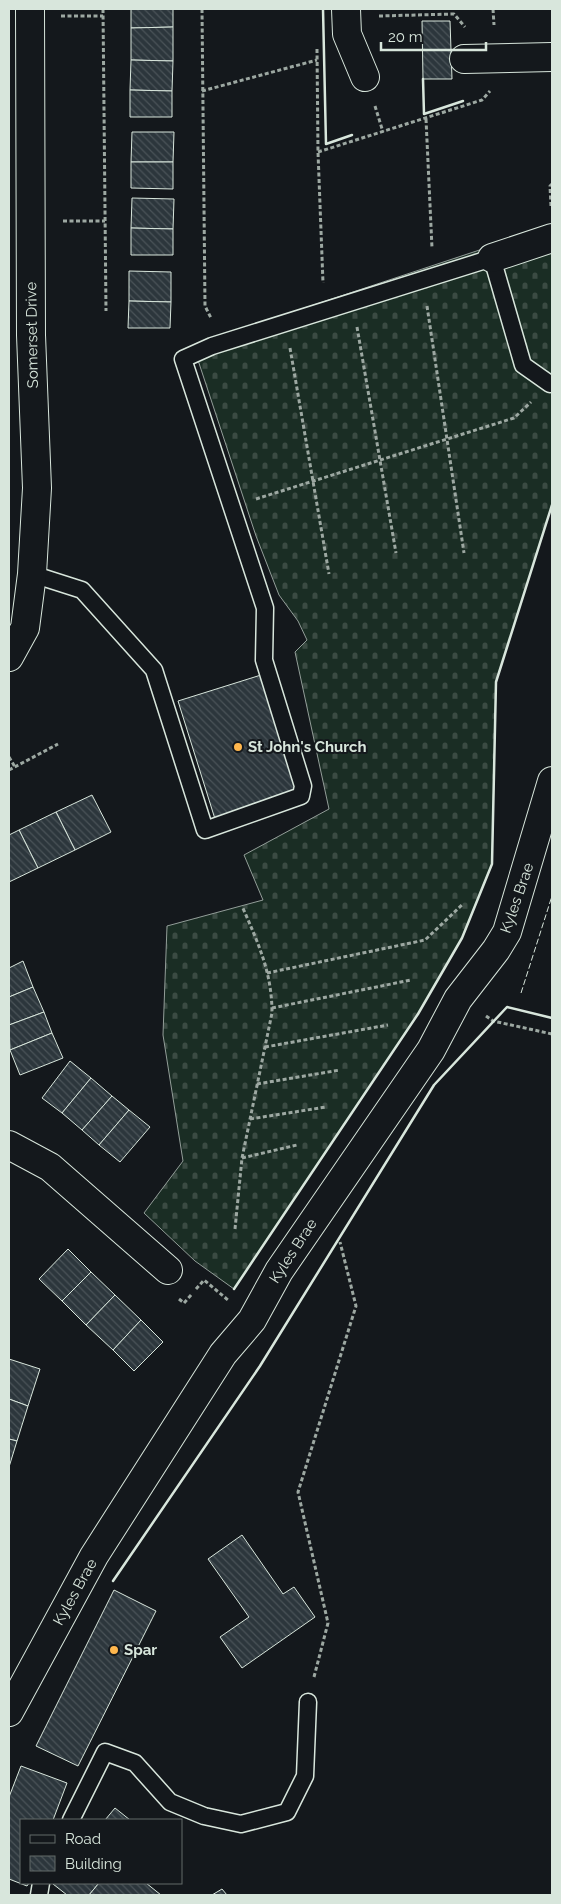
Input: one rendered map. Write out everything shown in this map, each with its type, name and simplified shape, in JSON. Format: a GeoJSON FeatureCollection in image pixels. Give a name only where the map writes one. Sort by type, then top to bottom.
{"type":"FeatureCollection","features":[{"type":"Feature","properties":{"kind":"street","name":"Somerset Drive"},"geometry":{"type":"LineString","coordinates":[[9,657],[25,628],[32,574],[36,488],[20,334],[30,221],[30,12]]}},
{"type":"Feature","properties":{"kind":"street"},"geometry":{"type":"LineString","coordinates":[[346,13],[347,34],[365,77]]}},
{"type":"Feature","properties":{"kind":"street"},"geometry":{"type":"LineString","coordinates":[[464,59],[552,57]]}},
{"type":"Feature","properties":{"kind":"street"},"geometry":{"type":"LineString","coordinates":[[492,258],[552,238]]}},
{"type":"Feature","properties":{"kind":"street","name":"Kyles Brae"},"geometry":{"type":"LineString","coordinates":[[9,1712],[94,1556],[223,1354],[252,1320],[279,1271],[431,1050],[458,999],[508,932],[552,781]]}},
{"type":"Feature","properties":{"kind":"street"},"geometry":{"type":"LineString","coordinates":[[9,1145],[50,1167],[168,1270]]}},
{"type":"Feature","properties":{"kind":"lane"},"geometry":{"type":"LineString","coordinates":[[32,574],[82,590],[154,670],[205,830],[301,796],[304,786],[264,660],[266,608],[183,359],[212,346],[285,322],[492,258],[523,365],[550,384]]}},
{"type":"Feature","properties":{"kind":"lane"},"geometry":{"type":"LineString","coordinates":[[72,1819],[105,1752],[136,1763],[170,1802],[204,1816],[241,1824],[287,1812],[305,1776],[308,1702]]}},
{"type":"Feature","properties":{"kind":"path"},"geometry":{"type":"LineString","coordinates":[[103,9],[106,310]]}},
{"type":"Feature","properties":{"kind":"path"},"geometry":{"type":"LineString","coordinates":[[202,9],[205,306],[213,322]]}},
{"type":"Feature","properties":{"kind":"path"},"geometry":{"type":"LineString","coordinates":[[30,12],[103,16]]}},
{"type":"Feature","properties":{"kind":"path"},"geometry":{"type":"LineString","coordinates":[[346,13],[423,15]]}},
{"type":"Feature","properties":{"kind":"path"},"geometry":{"type":"LineString","coordinates":[[317,43],[318,152],[324,289]]}},
{"type":"Feature","properties":{"kind":"path"},"geometry":{"type":"LineString","coordinates":[[202,91],[317,60]]}},
{"type":"Feature","properties":{"kind":"path"},"geometry":{"type":"LineString","coordinates":[[318,152],[482,100]]}},
{"type":"Feature","properties":{"kind":"path"},"geometry":{"type":"LineString","coordinates":[[426,119],[432,253]]}},
{"type":"Feature","properties":{"kind":"path"},"geometry":{"type":"LineString","coordinates":[[30,221],[105,221]]}},
{"type":"Feature","properties":{"kind":"path"},"geometry":{"type":"LineString","coordinates":[[423,279],[464,552]]}},
{"type":"Feature","properties":{"kind":"path"},"geometry":{"type":"LineString","coordinates":[[353,301],[396,553]]}},
{"type":"Feature","properties":{"kind":"path"},"geometry":{"type":"LineString","coordinates":[[285,322],[329,574]]}},
{"type":"Feature","properties":{"kind":"path"},"geometry":{"type":"LineString","coordinates":[[249,501],[514,418],[550,384]]}},
{"type":"Feature","properties":{"kind":"path"},"geometry":{"type":"LineString","coordinates":[[9,770],[58,744]]}},
{"type":"Feature","properties":{"kind":"path"},"geometry":{"type":"LineString","coordinates":[[9,757],[15,767]]}},
{"type":"Feature","properties":{"kind":"path"},"geometry":{"type":"LineString","coordinates":[[267,973],[425,940],[463,904]]}},
{"type":"Feature","properties":{"kind":"path"},"geometry":{"type":"LineString","coordinates":[[235,1229],[242,1158],[272,1008],[272,997],[264,957],[242,906]]}},
{"type":"Feature","properties":{"kind":"path"},"geometry":{"type":"LineString","coordinates":[[272,1008],[410,980]]}},
{"type":"Feature","properties":{"kind":"path"},"geometry":{"type":"LineString","coordinates":[[493,1021],[552,1034]]}},
{"type":"Feature","properties":{"kind":"path"},"geometry":{"type":"LineString","coordinates":[[265,1047],[388,1025]]}},
{"type":"Feature","properties":{"kind":"path"},"geometry":{"type":"LineString","coordinates":[[257,1084],[340,1070]]}},
{"type":"Feature","properties":{"kind":"path"},"geometry":{"type":"LineString","coordinates":[[250,1119],[326,1107]]}},
{"type":"Feature","properties":{"kind":"path"},"geometry":{"type":"LineString","coordinates":[[242,1158],[297,1145]]}},
{"type":"Feature","properties":{"kind":"path"},"geometry":{"type":"LineString","coordinates":[[308,1702],[328,1623],[298,1492],[356,1306],[339,1239]]}},
{"type":"Feature","properties":{"kind":"path"},"geometry":{"type":"LineString","coordinates":[[184,1303],[204,1280],[252,1320]]}},
{"type":"Feature","properties":{"kind":"green space"},"geometry":{"type":"Polygon","coordinates":[[[552,226],[552,505],[496,682],[492,864],[462,938],[418,1014],[234,1289],[195,1261],[144,1213],[183,1161],[163,1035],[167,926],[263,900],[244,855],[329,809],[295,652],[307,640],[298,621],[279,595],[256,536],[193,345],[552,226]]]}},
{"type":"Feature","properties":{"kind":"building"},"geometry":{"type":"Polygon","coordinates":[[[131,9],[173,9],[173,27],[131,28],[131,9]]]}},
{"type":"Feature","properties":{"kind":"building"},"geometry":{"type":"Polygon","coordinates":[[[422,21],[450,21],[452,79],[423,79],[422,21]]]}},
{"type":"Feature","properties":{"kind":"building"},"geometry":{"type":"Polygon","coordinates":[[[173,27],[173,61],[131,60],[131,28],[173,27]]]}},
{"type":"Feature","properties":{"kind":"building"},"geometry":{"type":"Polygon","coordinates":[[[131,60],[173,61],[172,91],[130,90],[131,60]]]}},
{"type":"Feature","properties":{"kind":"building"},"geometry":{"type":"Polygon","coordinates":[[[130,90],[172,91],[172,117],[130,117],[130,90]]]}},
{"type":"Feature","properties":{"kind":"building"},"geometry":{"type":"Polygon","coordinates":[[[132,132],[174,132],[173,162],[131,162],[132,132]]]}},
{"type":"Feature","properties":{"kind":"building"},"geometry":{"type":"Polygon","coordinates":[[[131,162],[173,162],[173,189],[131,188],[131,162]]]}},
{"type":"Feature","properties":{"kind":"building"},"geometry":{"type":"Polygon","coordinates":[[[132,198],[174,199],[173,229],[131,228],[132,198]]]}},
{"type":"Feature","properties":{"kind":"building"},"geometry":{"type":"Polygon","coordinates":[[[131,228],[173,229],[173,255],[131,255],[131,228]]]}},
{"type":"Feature","properties":{"kind":"building"},"geometry":{"type":"Polygon","coordinates":[[[129,271],[171,272],[171,302],[129,301],[129,271]]]}},
{"type":"Feature","properties":{"kind":"building"},"geometry":{"type":"Polygon","coordinates":[[[129,301],[171,302],[170,328],[128,328],[129,301]]]}},
{"type":"Feature","properties":{"kind":"building","name":"St John's Church"},"geometry":{"type":"Polygon","coordinates":[[[261,675],[298,793],[215,819],[178,701],[261,675]]]}},
{"type":"Feature","properties":{"kind":"building"},"geometry":{"type":"Polygon","coordinates":[[[92,795],[111,832],[75,850],[56,812],[92,795]]]}},
{"type":"Feature","properties":{"kind":"building"},"geometry":{"type":"Polygon","coordinates":[[[56,812],[75,850],[38,868],[19,830],[56,812]]]}},
{"type":"Feature","properties":{"kind":"building"},"geometry":{"type":"Polygon","coordinates":[[[19,830],[38,868],[9,882],[9,835],[19,830]]]}},
{"type":"Feature","properties":{"kind":"building"},"geometry":{"type":"Polygon","coordinates":[[[23,961],[33,987],[9,997],[9,968],[23,961]]]}},
{"type":"Feature","properties":{"kind":"building"},"geometry":{"type":"Polygon","coordinates":[[[33,987],[44,1012],[9,1025],[9,997],[33,987]]]}},
{"type":"Feature","properties":{"kind":"building"},"geometry":{"type":"Polygon","coordinates":[[[44,1012],[52,1033],[10,1050],[9,1025],[44,1012]]]}},
{"type":"Feature","properties":{"kind":"building"},"geometry":{"type":"Polygon","coordinates":[[[52,1033],[63,1058],[20,1075],[10,1050],[52,1033]]]}},
{"type":"Feature","properties":{"kind":"building"},"geometry":{"type":"Polygon","coordinates":[[[70,1061],[91,1078],[62,1113],[42,1098],[70,1061]]]}},
{"type":"Feature","properties":{"kind":"building"},"geometry":{"type":"Polygon","coordinates":[[[91,1078],[112,1096],[82,1130],[62,1113],[91,1078]]]}},
{"type":"Feature","properties":{"kind":"building"},"geometry":{"type":"Polygon","coordinates":[[[112,1096],[129,1110],[99,1145],[82,1130],[112,1096]]]}},
{"type":"Feature","properties":{"kind":"building"},"geometry":{"type":"Polygon","coordinates":[[[129,1110],[150,1127],[120,1162],[99,1145],[129,1110]]]}},
{"type":"Feature","properties":{"kind":"building"},"geometry":{"type":"Polygon","coordinates":[[[68,1249],[91,1272],[62,1301],[39,1279],[68,1249]]]}},
{"type":"Feature","properties":{"kind":"building"},"geometry":{"type":"Polygon","coordinates":[[[91,1272],[115,1295],[86,1325],[62,1301],[91,1272]]]}},
{"type":"Feature","properties":{"kind":"building"},"geometry":{"type":"Polygon","coordinates":[[[115,1295],[141,1320],[113,1350],[86,1325],[115,1295]]]}},
{"type":"Feature","properties":{"kind":"building"},"geometry":{"type":"Polygon","coordinates":[[[141,1320],[163,1342],[134,1371],[113,1350],[141,1320]]]}},
{"type":"Feature","properties":{"kind":"building"},"geometry":{"type":"Polygon","coordinates":[[[9,1359],[40,1369],[28,1406],[9,1399],[9,1359]]]}},
{"type":"Feature","properties":{"kind":"building"},"geometry":{"type":"Polygon","coordinates":[[[9,1399],[28,1406],[17,1441],[9,1439],[9,1399]]]}},
{"type":"Feature","properties":{"kind":"building"},"geometry":{"type":"Polygon","coordinates":[[[9,1439],[17,1441],[9,1467],[9,1439]]]}},
{"type":"Feature","properties":{"kind":"building"},"geometry":{"type":"Polygon","coordinates":[[[242,1535],[283,1594],[294,1587],[315,1617],[242,1668],[220,1637],[249,1617],[208,1559],[242,1535]]]}},
{"type":"Feature","properties":{"kind":"building"},"geometry":{"type":"Polygon","coordinates":[[[114,1590],[156,1611],[78,1766],[36,1746],[114,1590]]]}},
{"type":"Feature","properties":{"kind":"building"},"geometry":{"type":"Polygon","coordinates":[[[21,1766],[67,1783],[53,1819],[20,1819],[20,1883],[9,1879],[9,1797],[21,1766]]]}},
{"type":"Feature","properties":{"kind":"building"},"geometry":{"type":"Polygon","coordinates":[[[115,1808],[129,1819],[106,1819],[115,1808]]]}},
{"type":"Feature","properties":{"kind":"building"},"geometry":{"type":"Polygon","coordinates":[[[53,1884],[98,1884],[89,1895],[67,1895],[53,1884]]]}},
{"type":"Feature","properties":{"kind":"building"},"geometry":{"type":"Polygon","coordinates":[[[98,1884],[147,1884],[161,1895],[89,1895],[98,1884]]]}},
{"type":"Feature","properties":{"kind":"building"},"geometry":{"type":"Polygon","coordinates":[[[222,1889],[227,1895],[212,1895],[222,1889]]]}},
{"type":"Feature","properties":{"kind":"fence"},"geometry":{"type":"LineString","coordinates":[[521,993],[552,896]]}},
{"type":"Feature","properties":{"kind":"wall"},"geometry":{"type":"LineString","coordinates":[[323,9],[326,144],[352,135]]}},
{"type":"Feature","properties":{"kind":"wall"},"geometry":{"type":"LineString","coordinates":[[423,79],[424,114],[463,101]]}},
{"type":"Feature","properties":{"kind":"wall"},"geometry":{"type":"LineString","coordinates":[[234,1289],[418,1014],[462,938],[492,864],[496,682],[552,505]]}},
{"type":"Feature","properties":{"kind":"wall"},"geometry":{"type":"LineString","coordinates":[[113,1581],[260,1366],[434,1085],[507,1007],[552,1018]]}},
{"type":"Feature","properties":{"kind":"place","name":"St John's Church"},"geometry":{"type":"Point","coordinates":[238,747]}},
{"type":"Feature","properties":{"kind":"place","name":"Spar"},"geometry":{"type":"Point","coordinates":[114,1650]}}]}
